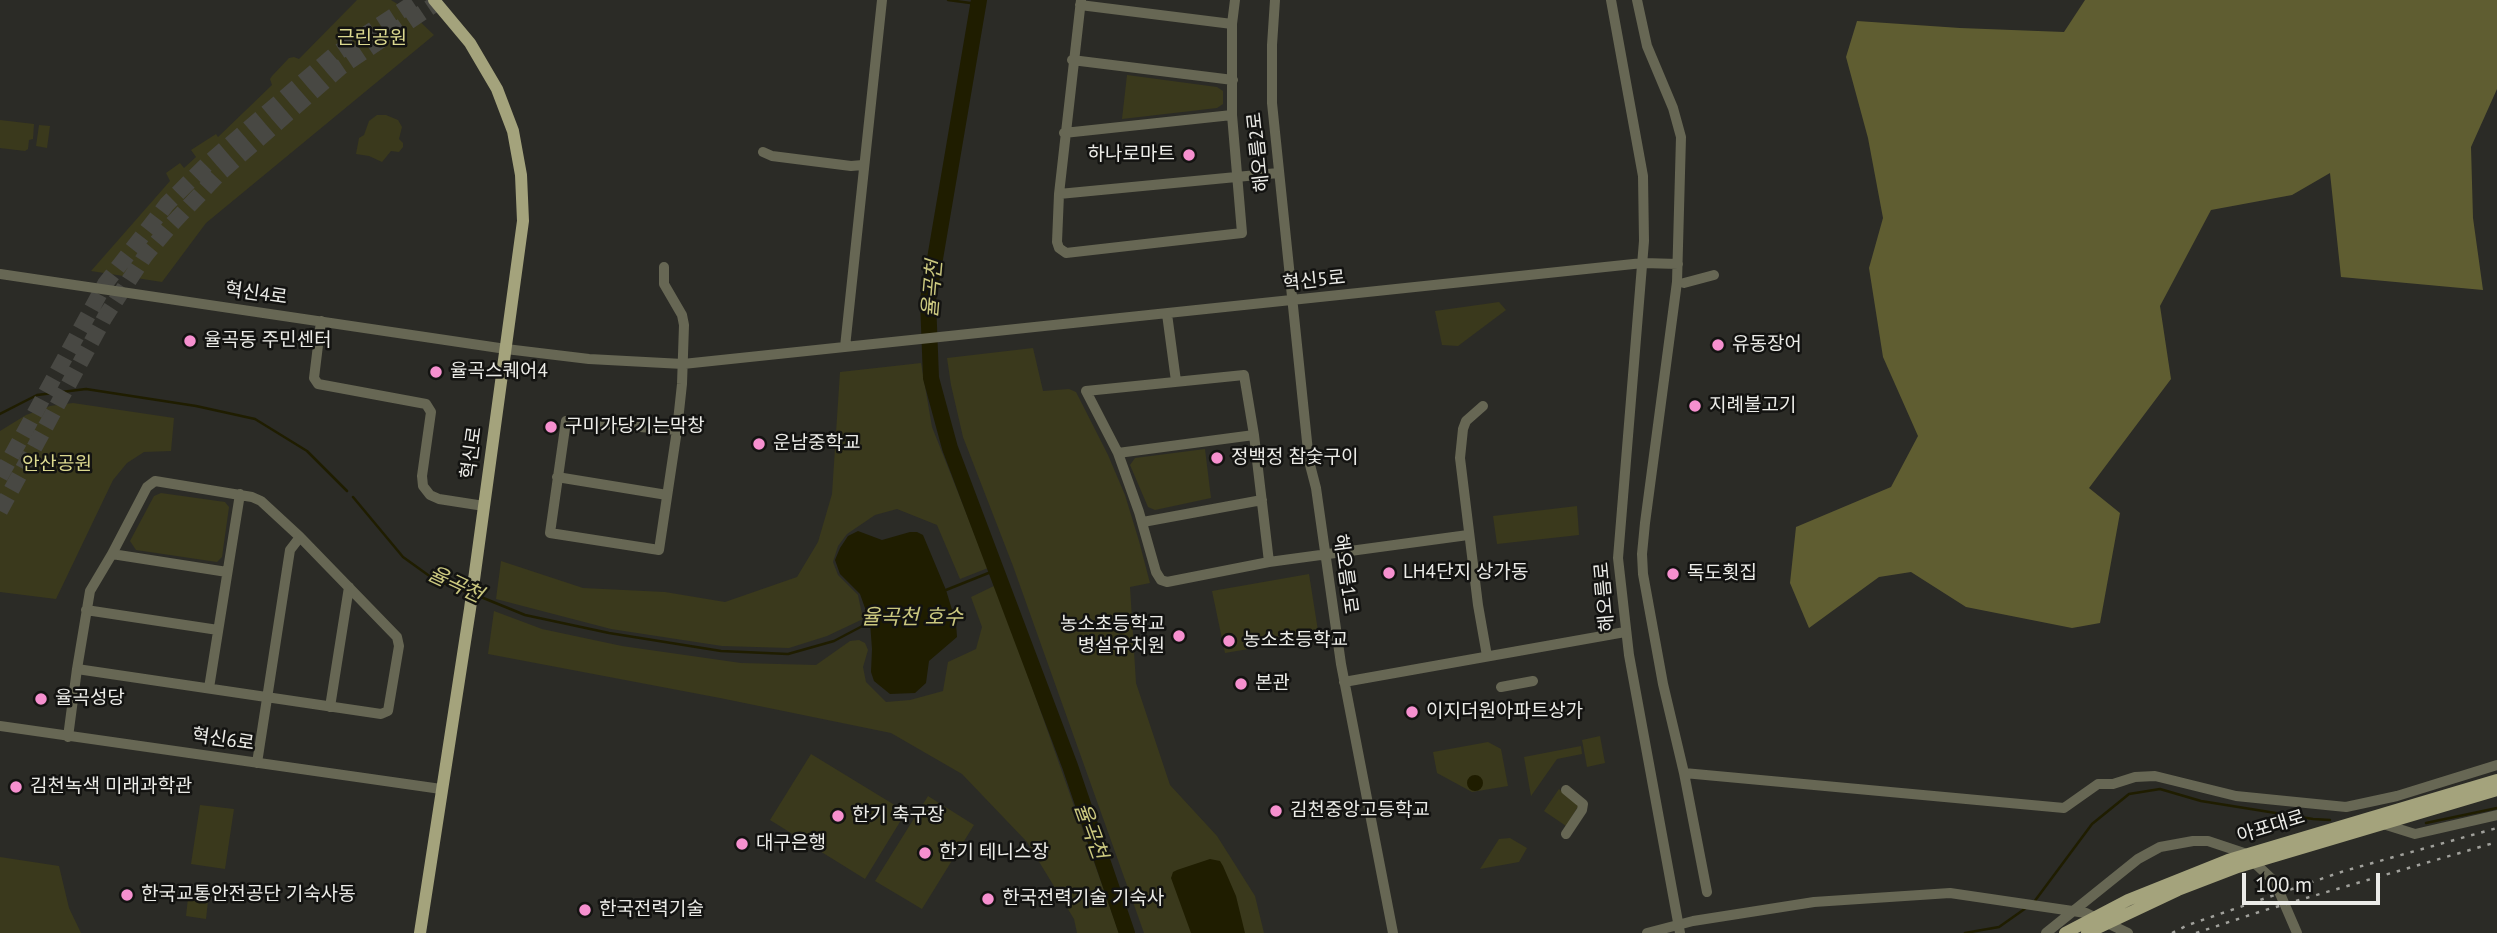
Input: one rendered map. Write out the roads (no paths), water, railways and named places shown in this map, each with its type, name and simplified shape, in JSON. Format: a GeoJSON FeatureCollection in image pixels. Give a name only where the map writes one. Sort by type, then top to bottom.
{"type":"FeatureCollection","features":[{"type":"Feature","properties":{"kind":"main road","name":"혁신로"},"geometry":{"type":"LineString","coordinates":[[420,933],[470,609],[523,221],[522,175],[513,131],[497,89],[470,44],[434,0]]}},
{"type":"Feature","properties":{"kind":"main road","name":"아포대로"},"geometry":{"type":"LineString","coordinates":[[2065,933],[2128,900],[2228,860],[2497,780]]}},
{"type":"Feature","properties":{"kind":"main road","name":"아포대로"},"geometry":{"type":"LineString","coordinates":[[2087,933],[2178,890],[2238,867],[2497,790]]}},
{"type":"Feature","properties":{"kind":"street"},"geometry":{"type":"LineString","coordinates":[[845,347],[882,0]]}},
{"type":"Feature","properties":{"kind":"street"},"geometry":{"type":"LineString","coordinates":[[1232,24],[1080,2],[1064,133],[1056,242],[1059,248],[1066,253],[1242,233],[1232,115],[1232,24],[1235,0]]}},
{"type":"Feature","properties":{"kind":"street","name":"해오름2로"},"geometry":{"type":"LineString","coordinates":[[1275,0],[1271,80],[1278,173],[1293,300]]}},
{"type":"Feature","properties":{"kind":"street","name":"해오름로"},"geometry":{"type":"LineString","coordinates":[[1611,0],[1643,176],[1643,263],[1618,558],[1625,632],[1679,929]]}},
{"type":"Feature","properties":{"kind":"street"},"geometry":{"type":"LineString","coordinates":[[1637,0],[1647,46],[1673,108],[1681,137],[1678,264],[1642,554],[1643,574],[1707,892]]}},
{"type":"Feature","properties":{"kind":"street"},"geometry":{"type":"LineString","coordinates":[[1072,60],[1233,80]]}},
{"type":"Feature","properties":{"kind":"street"},"geometry":{"type":"LineString","coordinates":[[1064,133],[1232,115]]}},
{"type":"Feature","properties":{"kind":"street"},"geometry":{"type":"LineString","coordinates":[[763,152],[766,155],[785,158],[863,165]]}},
{"type":"Feature","properties":{"kind":"street"},"geometry":{"type":"LineString","coordinates":[[1059,194],[1278,173]]}},
{"type":"Feature","properties":{"kind":"street","name":"혁신5로"},"geometry":{"type":"LineString","coordinates":[[683,364],[1643,263],[1678,264]]}},
{"type":"Feature","properties":{"kind":"street"},"geometry":{"type":"LineString","coordinates":[[664,267],[664,284],[682,315],[683,364],[677,430],[659,550],[550,533],[566,421],[677,430]]}},
{"type":"Feature","properties":{"kind":"street","name":"혁신4로"},"geometry":{"type":"LineString","coordinates":[[0,274],[506,349],[589,359],[683,364]]}},
{"type":"Feature","properties":{"kind":"street"},"geometry":{"type":"LineString","coordinates":[[1684,283],[1714,275]]}},
{"type":"Feature","properties":{"kind":"street","name":"해오름1로"},"geometry":{"type":"LineString","coordinates":[[1293,300],[1309,461],[1316,488],[1344,682],[1393,933]]}},
{"type":"Feature","properties":{"kind":"street"},"geometry":{"type":"LineString","coordinates":[[1167,314],[1176,381]]}},
{"type":"Feature","properties":{"kind":"street"},"geometry":{"type":"LineString","coordinates":[[321,321],[314,378],[318,384],[426,404],[431,412],[423,486],[430,495],[439,499],[484,506]]}},
{"type":"Feature","properties":{"kind":"street"},"geometry":{"type":"LineString","coordinates":[[1269,562],[1244,375],[1086,391],[1118,453],[1161,580],[1167,582],[1269,562],[1468,535]]}},
{"type":"Feature","properties":{"kind":"street"},"geometry":{"type":"LineString","coordinates":[[1483,406],[1466,421],[1460,439],[1460,458],[1468,535],[1488,656]]}},
{"type":"Feature","properties":{"kind":"street"},"geometry":{"type":"LineString","coordinates":[[1118,453],[1254,435]]}},
{"type":"Feature","properties":{"kind":"street"},"geometry":{"type":"LineString","coordinates":[[557,477],[667,495]]}},
{"type":"Feature","properties":{"kind":"street"},"geometry":{"type":"LineString","coordinates":[[68,737],[77,669],[90,590],[151,482],[173,482],[240,494],[261,501],[300,537],[398,640],[390,702],[387,711],[381,714],[77,669]]}},
{"type":"Feature","properties":{"kind":"street"},"geometry":{"type":"LineString","coordinates":[[209,688],[240,494]]}},
{"type":"Feature","properties":{"kind":"street"},"geometry":{"type":"LineString","coordinates":[[1143,522],[1262,500]]}},
{"type":"Feature","properties":{"kind":"street"},"geometry":{"type":"LineString","coordinates":[[257,763],[290,550],[300,537]]}},
{"type":"Feature","properties":{"kind":"street"},"geometry":{"type":"LineString","coordinates":[[112,554],[227,572]]}},
{"type":"Feature","properties":{"kind":"street"},"geometry":{"type":"LineString","coordinates":[[330,707],[349,587]]}},
{"type":"Feature","properties":{"kind":"street"},"geometry":{"type":"LineString","coordinates":[[86,610],[218,630]]}},
{"type":"Feature","properties":{"kind":"street"},"geometry":{"type":"LineString","coordinates":[[1344,682],[1625,632]]}},
{"type":"Feature","properties":{"kind":"street"},"geometry":{"type":"LineString","coordinates":[[1502,687],[1533,681]]}},
{"type":"Feature","properties":{"kind":"street","name":"혁신6로"},"geometry":{"type":"LineString","coordinates":[[0,726],[441,789]]}},
{"type":"Feature","properties":{"kind":"street"},"geometry":{"type":"LineString","coordinates":[[1684,773],[2064,808],[2098,784],[2155,776],[2236,796],[2346,807],[2397,796],[2497,765]]}},
{"type":"Feature","properties":{"kind":"street"},"geometry":{"type":"LineString","coordinates":[[1566,790],[1582,802],[1583,808],[1566,834]]}},
{"type":"Feature","properties":{"kind":"street"},"geometry":{"type":"LineString","coordinates":[[2382,824],[2415,834],[2497,815]]}},
{"type":"Feature","properties":{"kind":"street"},"geometry":{"type":"LineString","coordinates":[[2046,933],[2138,859],[2160,847],[2178,842],[2208,841],[2244,853],[2275,882],[2297,932]]}},
{"type":"Feature","properties":{"kind":"street"},"geometry":{"type":"LineString","coordinates":[[1647,933],[1814,902],[1950,893],[2085,913],[2128,933]]}},
{"type":"Feature","properties":{"kind":"water","name":"율곡천 호수"},"geometry":{"type":"Polygon","coordinates":[[[858,531],[882,540],[910,532],[923,535],[946,590],[956,623],[957,637],[929,661],[926,683],[915,693],[890,694],[874,681],[871,672],[870,622],[860,594],[840,574],[835,560],[848,536],[858,531]]]}},
{"type":"Feature","properties":{"kind":"water"},"geometry":{"type":"Polygon","coordinates":[[[1472,775],[1478,775],[1483,783],[1481,789],[1472,791],[1467,786],[1467,780],[1472,775]]]}},
{"type":"Feature","properties":{"kind":"water"},"geometry":{"type":"Polygon","coordinates":[[[1210,859],[1220,861],[1223,866],[1236,896],[1245,933],[1191,933],[1171,878],[1177,870],[1210,859]]]}},
{"type":"Feature","properties":{"kind":"waterway"},"geometry":{"type":"LineString","coordinates":[[948,0],[978,4]]}},
{"type":"Feature","properties":{"kind":"waterway","name":"율곡천"},"geometry":{"type":"LineString","coordinates":[[979,0],[928,300],[931,378],[950,448],[1070,766],[1127,933]]}},
{"type":"Feature","properties":{"kind":"waterway","name":"율곡천"},"geometry":{"type":"LineString","coordinates":[[0,414],[37,395],[86,389],[196,406],[255,419],[307,451],[347,491]]}},
{"type":"Feature","properties":{"kind":"waterway","name":"율곡천"},"geometry":{"type":"LineString","coordinates":[[353,497],[403,557],[435,580],[469,593]]}},
{"type":"Feature","properties":{"kind":"waterway","name":"율곡천"},"geometry":{"type":"LineString","coordinates":[[946,590],[996,570]]}},
{"type":"Feature","properties":{"kind":"waterway","name":"율곡천"},"geometry":{"type":"LineString","coordinates":[[476,595],[525,615],[609,633],[721,651],[788,654],[834,641],[870,622]]}},
{"type":"Feature","properties":{"kind":"waterway"},"geometry":{"type":"LineString","coordinates":[[2034,902],[2092,824],[2129,794],[2160,789],[2201,801],[2330,820]]}},
{"type":"Feature","properties":{"kind":"waterway"},"geometry":{"type":"LineString","coordinates":[[2426,823],[2497,808]]}},
{"type":"Feature","properties":{"kind":"waterway"},"geometry":{"type":"LineString","coordinates":[[1965,933],[1999,927],[2026,908]]}},
{"type":"Feature","properties":{"kind":"tunnel"},"geometry":{"type":"LineString","coordinates":[[0,477],[105,284],[167,204],[206,165],[334,55],[418,0]]}},
{"type":"Feature","properties":{"kind":"tunnel"},"geometry":{"type":"LineString","coordinates":[[0,511],[105,317],[145,256],[171,225],[219,174],[341,67],[441,0]]}},
{"type":"Feature","properties":{"kind":"railway"},"geometry":{"type":"LineString","coordinates":[[2172,933],[2188,925],[2344,871],[2497,828]]}},
{"type":"Feature","properties":{"kind":"railway"},"geometry":{"type":"LineString","coordinates":[[2196,933],[2497,842]]}},
{"type":"Feature","properties":{"kind":"place","name":"하나로마트"},"geometry":{"type":"Point","coordinates":[1189,155]}},
{"type":"Feature","properties":{"kind":"place","name":"율곡동 주민센터"},"geometry":{"type":"Point","coordinates":[190,341]}},
{"type":"Feature","properties":{"kind":"place","name":"유동장어"},"geometry":{"type":"Point","coordinates":[1718,345]}},
{"type":"Feature","properties":{"kind":"place","name":"율곡스퀘어4"},"geometry":{"type":"Point","coordinates":[436,372]}},
{"type":"Feature","properties":{"kind":"place","name":"지례불고기"},"geometry":{"type":"Point","coordinates":[1695,406]}},
{"type":"Feature","properties":{"kind":"place","name":"구미가당기는막창"},"geometry":{"type":"Point","coordinates":[551,427]}},
{"type":"Feature","properties":{"kind":"place","name":"운남중학교"},"geometry":{"type":"Point","coordinates":[759,444]}},
{"type":"Feature","properties":{"kind":"place","name":"정백정 참숯구이"},"geometry":{"type":"Point","coordinates":[1217,458]}},
{"type":"Feature","properties":{"kind":"place","name":"LH4단지 상가동"},"geometry":{"type":"Point","coordinates":[1389,573]}},
{"type":"Feature","properties":{"kind":"place","name":"독도횟집"},"geometry":{"type":"Point","coordinates":[1673,574]}},
{"type":"Feature","properties":{"kind":"place","name":"농소초등학교 병설유치원"},"geometry":{"type":"Point","coordinates":[1179,636]}},
{"type":"Feature","properties":{"kind":"place","name":"농소초등학교"},"geometry":{"type":"Point","coordinates":[1229,641]}},
{"type":"Feature","properties":{"kind":"place","name":"본관"},"geometry":{"type":"Point","coordinates":[1241,684]}},
{"type":"Feature","properties":{"kind":"place","name":"율곡성당"},"geometry":{"type":"Point","coordinates":[41,699]}},
{"type":"Feature","properties":{"kind":"place","name":"이지더원아파트상가"},"geometry":{"type":"Point","coordinates":[1412,712]}},
{"type":"Feature","properties":{"kind":"place","name":"김천녹색 미래과학관"},"geometry":{"type":"Point","coordinates":[16,787]}},
{"type":"Feature","properties":{"kind":"place","name":"김천중앙고등학교"},"geometry":{"type":"Point","coordinates":[1276,811]}},
{"type":"Feature","properties":{"kind":"place","name":"한기 축구장"},"geometry":{"type":"Point","coordinates":[838,816]}},
{"type":"Feature","properties":{"kind":"place","name":"대구은행"},"geometry":{"type":"Point","coordinates":[742,844]}},
{"type":"Feature","properties":{"kind":"place","name":"한기 테니스장"},"geometry":{"type":"Point","coordinates":[925,853]}},
{"type":"Feature","properties":{"kind":"place","name":"한국교통안전공단 기숙사동"},"geometry":{"type":"Point","coordinates":[127,895]}},
{"type":"Feature","properties":{"kind":"place","name":"한국전력기술 기숙사"},"geometry":{"type":"Point","coordinates":[988,899]}},
{"type":"Feature","properties":{"kind":"place","name":"한국전력기술"},"geometry":{"type":"Point","coordinates":[585,910]}},
{"type":"Feature","properties":{"kind":"park label","name":"근린공원"},"geometry":{"type":"Point","coordinates":[372,39]}},
{"type":"Feature","properties":{"kind":"park label","name":"안산공원"},"geometry":{"type":"Point","coordinates":[57,465]}}]}
